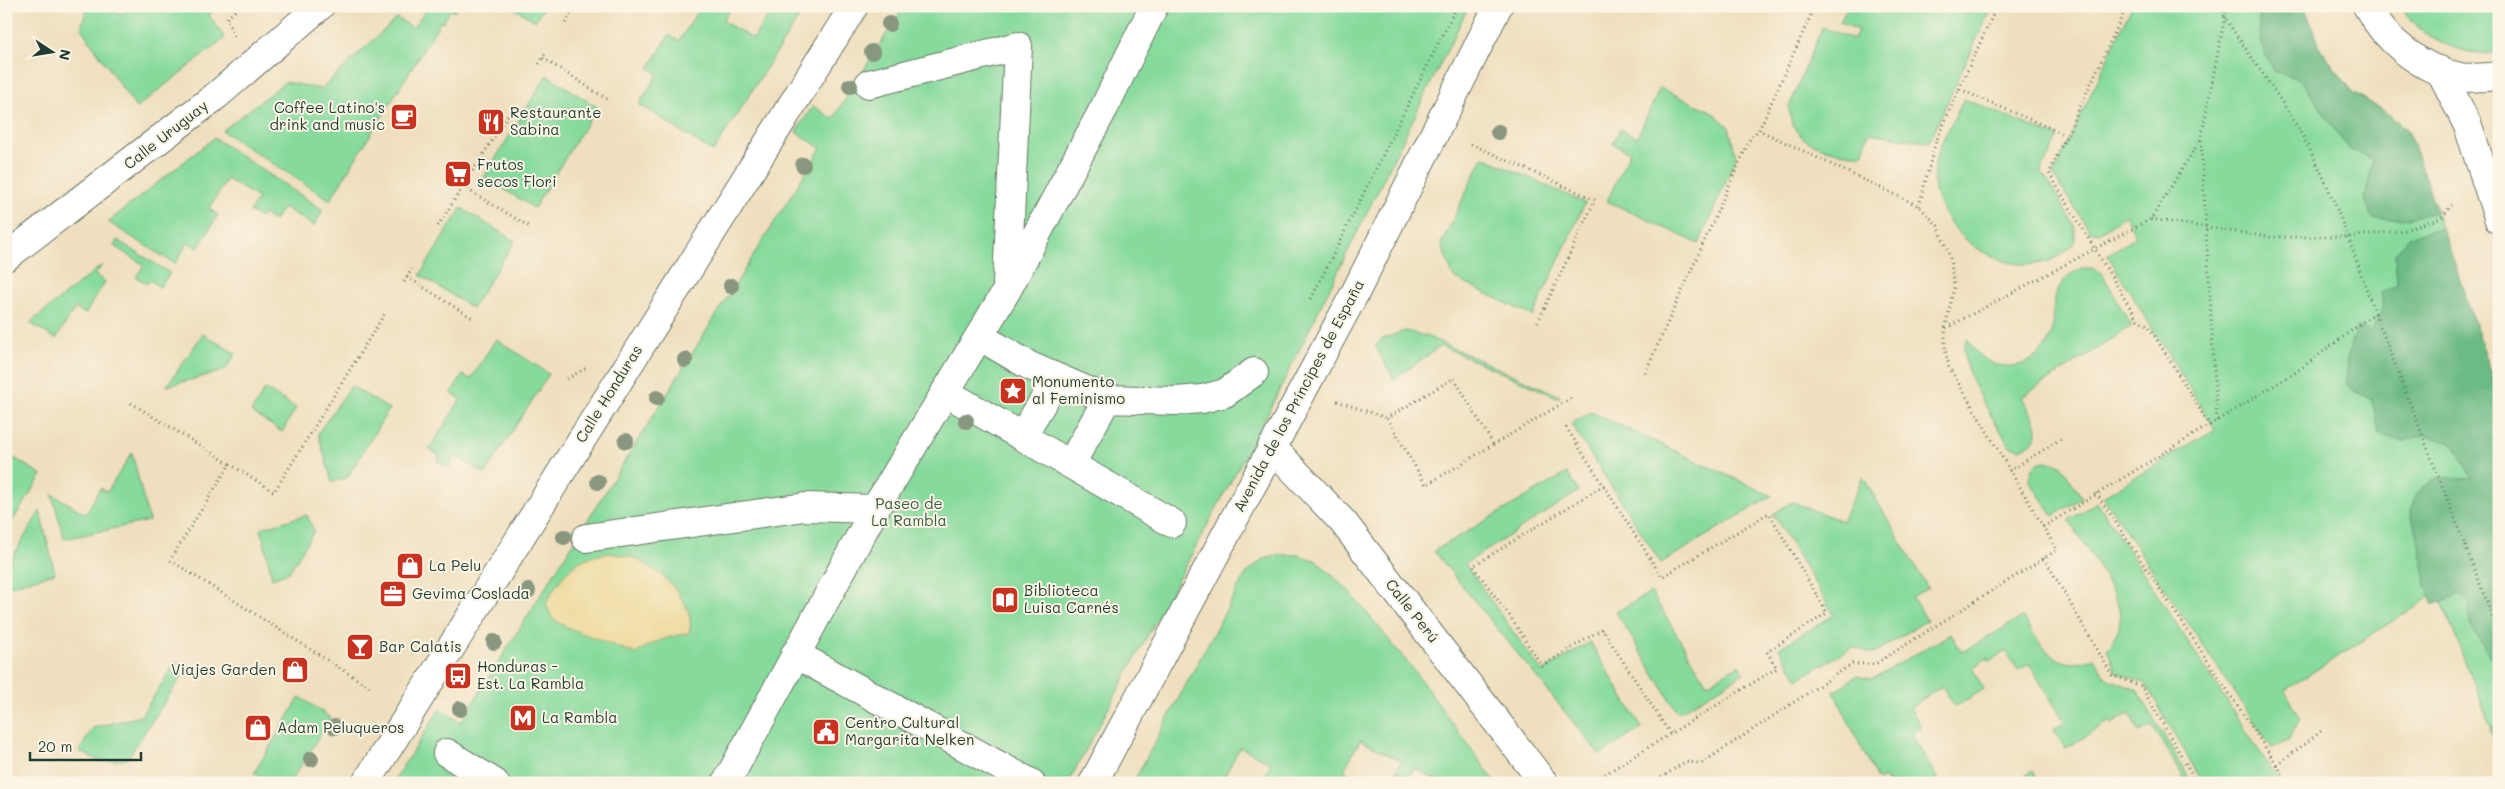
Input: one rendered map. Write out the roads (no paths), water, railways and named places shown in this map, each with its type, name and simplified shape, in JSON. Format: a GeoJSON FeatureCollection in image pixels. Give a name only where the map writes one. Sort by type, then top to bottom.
{"type":"FeatureCollection","features":[{"type":"Feature","properties":{"kind":"street","name":"Calle Uruguay"},"geometry":{"type":"LineString","coordinates":[[6,257],[216,96],[320,6]]}},
{"type":"Feature","properties":{"kind":"street","name":"Calle Honduras"},"geometry":{"type":"LineString","coordinates":[[366,783],[854,6]]}},
{"type":"Feature","properties":{"kind":"street"},"geometry":{"type":"LineString","coordinates":[[726,783],[875,509],[1007,290],[1105,106],[1154,6]]}},
{"type":"Feature","properties":{"kind":"street","name":"Avenida de los Príncipes de España"},"geometry":{"type":"LineString","coordinates":[[1093,783],[1363,278],[1498,6]]}},
{"type":"Feature","properties":{"kind":"street"},"geometry":{"type":"LineString","coordinates":[[2367,6],[2377,25],[2388,37],[2412,56],[2440,70],[2460,77],[2499,76]]}},
{"type":"Feature","properties":{"kind":"street"},"geometry":{"type":"LineString","coordinates":[[869,84],[1018,46],[1007,290]]}},
{"type":"Feature","properties":{"kind":"street"},"geometry":{"type":"LineString","coordinates":[[2440,70],[2468,126],[2499,220]]}},
{"type":"Feature","properties":{"kind":"street"},"geometry":{"type":"LineString","coordinates":[[979,336],[1057,379],[1107,400],[1175,402],[1202,399],[1225,393],[1254,372]]}},
{"type":"Feature","properties":{"kind":"street"},"geometry":{"type":"LineString","coordinates":[[1022,436],[1057,379]]}},
{"type":"Feature","properties":{"kind":"street"},"geometry":{"type":"LineString","coordinates":[[945,392],[1172,523]]}},
{"type":"Feature","properties":{"kind":"street"},"geometry":{"type":"LineString","coordinates":[[1071,464],[1107,400]]}},
{"type":"Feature","properties":{"kind":"street","name":"Calle Perú"},"geometry":{"type":"LineString","coordinates":[[1272,447],[1342,522],[1544,783]]}},
{"type":"Feature","properties":{"kind":"street"},"geometry":{"type":"LineString","coordinates":[[586,538],[805,507],[875,509]]}},
{"type":"Feature","properties":{"kind":"street"},"geometry":{"type":"LineString","coordinates":[[795,654],[1031,783]]}},
{"type":"Feature","properties":{"kind":"street"},"geometry":{"type":"LineString","coordinates":[[447,753],[496,783]]}},
{"type":"Feature","properties":{"kind":"place","name":"Coffee Latino's drink and music"},"geometry":{"type":"Point","coordinates":[404,117]}},
{"type":"Feature","properties":{"kind":"place","name":"Restaurante Sabina"},"geometry":{"type":"Point","coordinates":[491,122]}},
{"type":"Feature","properties":{"kind":"place","name":"Frutos secos Flori"},"geometry":{"type":"Point","coordinates":[458,174]}},
{"type":"Feature","properties":{"kind":"place","name":"Monumento al Feminismo"},"geometry":{"type":"Point","coordinates":[1013,391]}},
{"type":"Feature","properties":{"kind":"place","name":"La Pelu"},"geometry":{"type":"Point","coordinates":[410,566]}},
{"type":"Feature","properties":{"kind":"place","name":"Gevima Coslada"},"geometry":{"type":"Point","coordinates":[393,594]}},
{"type":"Feature","properties":{"kind":"place","name":"Biblioteca Luisa Carnés"},"geometry":{"type":"Point","coordinates":[1005,600]}},
{"type":"Feature","properties":{"kind":"place","name":"Bar Calatis"},"geometry":{"type":"Point","coordinates":[360,647]}},
{"type":"Feature","properties":{"kind":"place","name":"Viajes Garden"},"geometry":{"type":"Point","coordinates":[295,670]}},
{"type":"Feature","properties":{"kind":"place","name":"Honduras - Est. La Rambla"},"geometry":{"type":"Point","coordinates":[458,676]}},
{"type":"Feature","properties":{"kind":"place","name":"La Rambla"},"geometry":{"type":"Point","coordinates":[523,718]}},
{"type":"Feature","properties":{"kind":"place","name":"Adam Peluqueros"},"geometry":{"type":"Point","coordinates":[258,728]}},
{"type":"Feature","properties":{"kind":"place","name":"Centro Cultural Margarita Nelken"},"geometry":{"type":"Point","coordinates":[826,732]}},
{"type":"Feature","properties":{"kind":"park label","name":"Paseo de La Rambla"},"geometry":{"type":"Point","coordinates":[909,512]}}]}
